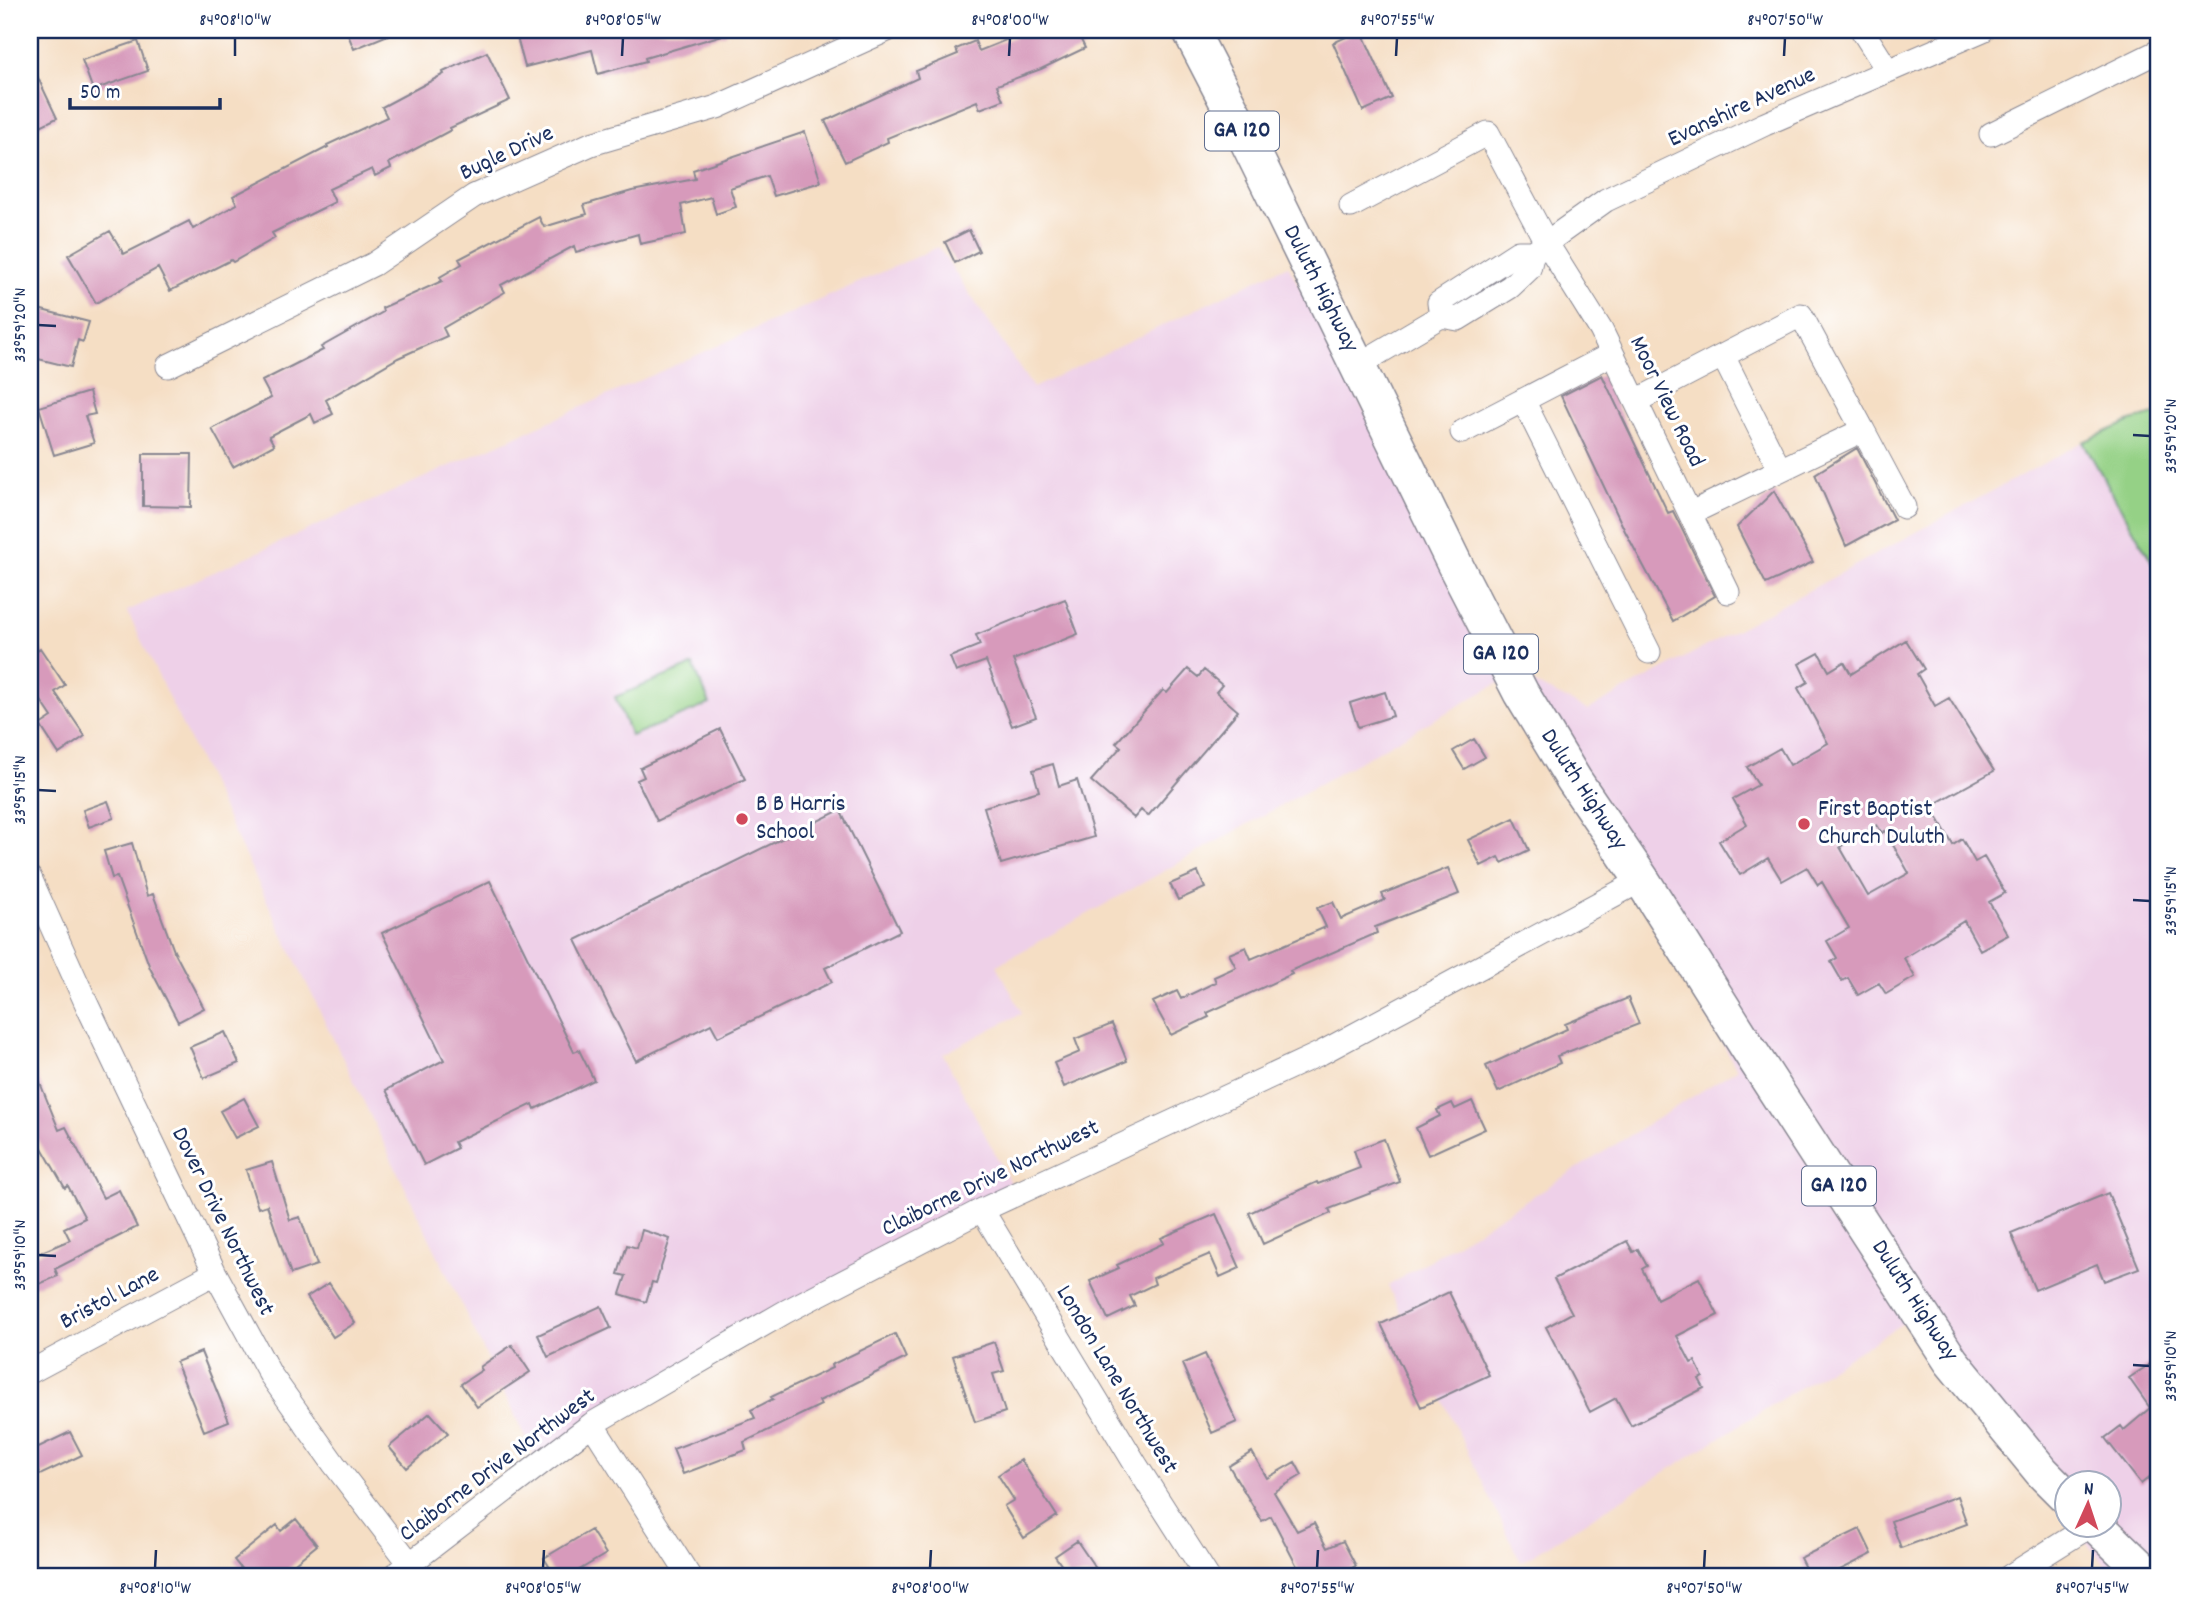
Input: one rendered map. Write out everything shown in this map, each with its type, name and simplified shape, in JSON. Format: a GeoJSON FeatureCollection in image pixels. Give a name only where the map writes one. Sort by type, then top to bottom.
{"type":"FeatureCollection","features":[{"type":"Feature","properties":{"kind":"main road","name":"Duluth Highway"},"geometry":{"type":"LineString","coordinates":[[1190,30],[1521,693],[1574,780],[1642,880],[1742,1040],[1951,1360],[2052,1482]]}},
{"type":"Feature","properties":{"kind":"main road"},"geometry":{"type":"LineString","coordinates":[[2112,1540],[2149,1576]]}},
{"type":"Feature","properties":{"kind":"street","name":"Bugle Drive"},"geometry":{"type":"LineString","coordinates":[[168,366],[374,264],[474,196],[591,144],[717,107],[887,30]]}},
{"type":"Feature","properties":{"kind":"street"},"geometry":{"type":"LineString","coordinates":[[1862,30],[1888,71]]}},
{"type":"Feature","properties":{"kind":"street","name":"Evanshire Avenue"},"geometry":{"type":"LineString","coordinates":[[1441,316],[1439,303],[1518,251],[1539,247],[1606,200],[1765,124],[1983,30]]}},
{"type":"Feature","properties":{"kind":"street"},"geometry":{"type":"LineString","coordinates":[[1991,134],[2159,51]]}},
{"type":"Feature","properties":{"kind":"street","name":"Moor View Road"},"geometry":{"type":"LineString","coordinates":[[1351,206],[1488,133],[1539,247],[1601,330],[1728,592]]}},
{"type":"Feature","properties":{"kind":"street","name":"Evanshire Avenue"},"geometry":{"type":"LineString","coordinates":[[1358,365],[1441,316],[1458,319],[1510,287],[1529,268],[1539,247]]}},
{"type":"Feature","properties":{"kind":"street"},"geometry":{"type":"LineString","coordinates":[[1474,280],[1488,300]]}},
{"type":"Feature","properties":{"kind":"street"},"geometry":{"type":"LineString","coordinates":[[1636,401],[1801,315],[1904,508]]}},
{"type":"Feature","properties":{"kind":"street"},"geometry":{"type":"LineString","coordinates":[[1462,432],[1612,354]]}},
{"type":"Feature","properties":{"kind":"street"},"geometry":{"type":"LineString","coordinates":[[1723,356],[1780,470]]}},
{"type":"Feature","properties":{"kind":"street"},"geometry":{"type":"LineString","coordinates":[[1523,400],[1649,652]]}},
{"type":"Feature","properties":{"kind":"street"},"geometry":{"type":"LineString","coordinates":[[1691,513],[1863,430]]}},
{"type":"Feature","properties":{"kind":"street","name":"Dover Drive Northwest"},"geometry":{"type":"LineString","coordinates":[[30,878],[215,1273],[270,1374],[334,1464],[402,1571]]}},
{"type":"Feature","properties":{"kind":"street","name":"Claiborne Drive Northwest"},"geometry":{"type":"LineString","coordinates":[[402,1571],[592,1424],[785,1312],[982,1210],[1321,1053],[1642,880]]}},
{"type":"Feature","properties":{"kind":"street","name":"London Lane Northwest"},"geometry":{"type":"LineString","coordinates":[[982,1210],[1136,1465],[1207,1576]]}},
{"type":"Feature","properties":{"kind":"street","name":"Bristol Lane"},"geometry":{"type":"LineString","coordinates":[[30,1373],[215,1273]]}},
{"type":"Feature","properties":{"kind":"street"},"geometry":{"type":"LineString","coordinates":[[592,1424],[689,1576]]}},
{"type":"Feature","properties":{"kind":"street"},"geometry":{"type":"LineString","coordinates":[[2011,1576],[2067,1540]]}},
{"type":"Feature","properties":{"kind":"shaded area","name":"B B Harris School"},"geometry":{"type":"Polygon","coordinates":[[[938,247],[1033,388],[1288,265],[1392,463],[1515,674],[997,965],[1022,1013],[943,1054],[1014,1190],[536,1459],[127,611],[938,247]]]}},
{"type":"Feature","properties":{"kind":"shaded area"},"geometry":{"type":"Polygon","coordinates":[[[2083,442],[2159,574],[2159,1576],[2115,1576],[2084,1540],[2122,1540],[2122,1470],[2052,1470],[2052,1502],[2005,1445],[1911,1318],[1521,1562],[1388,1286],[1737,1069],[1515,674],[1588,710],[2083,442]]]}},
{"type":"Feature","properties":{"kind":"green space"},"geometry":{"type":"Polygon","coordinates":[[[2159,414],[2159,574],[2083,442],[2131,421],[2159,414]]]}},
{"type":"Feature","properties":{"kind":"green space"},"geometry":{"type":"Polygon","coordinates":[[[693,665],[710,704],[631,736],[615,697],[693,665]]]}},
{"type":"Feature","properties":{"kind":"building"},"geometry":{"type":"Polygon","coordinates":[[[346,30],[400,30],[354,49],[346,30]]]}},
{"type":"Feature","properties":{"kind":"building"},"geometry":{"type":"Polygon","coordinates":[[[515,30],[726,30],[726,34],[598,74],[592,50],[525,67],[515,30]]]}},
{"type":"Feature","properties":{"kind":"building"},"geometry":{"type":"Polygon","coordinates":[[[1031,30],[1076,30],[1085,48],[1041,69],[997,85],[1003,100],[980,109],[977,101],[887,138],[888,142],[845,162],[825,121],[918,78],[916,71],[958,54],[956,49],[975,41],[979,51],[1031,30]]]}},
{"type":"Feature","properties":{"kind":"building"},"geometry":{"type":"Polygon","coordinates":[[[1361,30],[1392,98],[1363,111],[1333,43],[1361,30]]]}},
{"type":"Feature","properties":{"kind":"building"},"geometry":{"type":"Polygon","coordinates":[[[138,41],[148,71],[93,90],[82,60],[138,41]]]}},
{"type":"Feature","properties":{"kind":"building"},"geometry":{"type":"Polygon","coordinates":[[[487,52],[510,100],[450,128],[451,130],[389,163],[391,168],[375,176],[372,169],[329,189],[335,202],[272,233],[275,238],[233,262],[231,260],[170,291],[158,268],[96,303],[68,255],[110,231],[124,254],[189,221],[193,229],[237,204],[233,196],[328,147],[327,145],[387,117],[382,107],[444,74],[443,72],[487,52]]]}},
{"type":"Feature","properties":{"kind":"building"},"geometry":{"type":"Polygon","coordinates":[[[30,61],[57,118],[30,131],[30,61]]]}},
{"type":"Feature","properties":{"kind":"building"},"geometry":{"type":"Polygon","coordinates":[[[805,132],[821,182],[774,196],[767,176],[730,188],[736,207],[716,214],[711,197],[681,205],[686,234],[640,244],[638,234],[576,252],[574,246],[501,285],[505,292],[443,328],[447,336],[398,358],[326,400],[333,414],[315,423],[311,414],[269,436],[274,445],[233,467],[212,429],[271,398],[262,381],[323,350],[321,347],[383,312],[382,308],[442,281],[440,277],[462,264],[459,259],[539,217],[544,227],[587,214],[584,205],[632,191],[695,179],[693,170],[805,132]]]}},
{"type":"Feature","properties":{"kind":"building"},"geometry":{"type":"Polygon","coordinates":[[[969,230],[979,251],[955,263],[945,242],[969,230]]]}},
{"type":"Feature","properties":{"kind":"building"},"geometry":{"type":"Polygon","coordinates":[[[30,307],[89,322],[83,342],[78,340],[71,367],[30,357],[30,307]]]}},
{"type":"Feature","properties":{"kind":"building"},"geometry":{"type":"Polygon","coordinates":[[[1602,375],[1668,513],[1673,511],[1715,596],[1673,621],[1625,531],[1561,396],[1602,375]]]}},
{"type":"Feature","properties":{"kind":"building"},"geometry":{"type":"Polygon","coordinates":[[[89,392],[95,414],[85,416],[94,443],[54,455],[39,407],[89,392]]]}},
{"type":"Feature","properties":{"kind":"building"},"geometry":{"type":"Polygon","coordinates":[[[1857,448],[1894,520],[1846,546],[1815,474],[1857,448]]]}},
{"type":"Feature","properties":{"kind":"building"},"geometry":{"type":"Polygon","coordinates":[[[143,454],[192,454],[191,507],[143,506],[143,454]]]}},
{"type":"Feature","properties":{"kind":"building"},"geometry":{"type":"Polygon","coordinates":[[[1774,491],[1813,562],[1766,584],[1737,527],[1774,491]]]}},
{"type":"Feature","properties":{"kind":"building"},"geometry":{"type":"Polygon","coordinates":[[[1065,599],[1078,634],[1013,660],[1036,717],[1012,726],[986,661],[956,672],[950,657],[980,645],[976,635],[1065,599]]]}},
{"type":"Feature","properties":{"kind":"building","name":"First Baptist Church Duluth"},"geometry":{"type":"Polygon","coordinates":[[[1906,640],[1924,669],[1917,674],[1935,706],[1949,698],[1994,771],[1931,806],[1953,845],[1962,839],[1975,862],[1984,857],[2005,893],[1989,902],[2008,935],[1980,950],[1964,921],[1904,958],[1915,977],[1886,994],[1879,983],[1858,995],[1848,978],[1842,981],[1831,962],[1837,958],[1827,941],[1849,928],[1822,882],[1818,885],[1807,867],[1782,881],[1768,858],[1740,875],[1719,841],[1747,824],[1733,799],[1758,785],[1747,767],[1780,748],[1790,765],[1828,743],[1798,688],[1808,682],[1799,664],[1819,653],[1829,671],[1844,662],[1851,674],[1906,640]],[[1877,825],[1840,847],[1868,896],[1909,873],[1885,831],[1882,833],[1877,825]]]}},
{"type":"Feature","properties":{"kind":"building"},"geometry":{"type":"Polygon","coordinates":[[[40,648],[65,685],[55,692],[85,736],[59,754],[40,725],[52,717],[30,684],[30,656],[40,648]]]}},
{"type":"Feature","properties":{"kind":"building"},"geometry":{"type":"Polygon","coordinates":[[[1188,669],[1198,677],[1204,670],[1222,685],[1216,692],[1238,711],[1148,816],[1141,810],[1134,818],[1091,781],[1121,747],[1116,743],[1163,690],[1167,693],[1188,669]]]}},
{"type":"Feature","properties":{"kind":"building"},"geometry":{"type":"Polygon","coordinates":[[[1385,692],[1393,716],[1358,727],[1350,703],[1385,692]]]}},
{"type":"Feature","properties":{"kind":"building"},"geometry":{"type":"Polygon","coordinates":[[[720,729],[745,779],[657,821],[637,780],[644,777],[640,768],[720,729]]]}},
{"type":"Feature","properties":{"kind":"building"},"geometry":{"type":"Polygon","coordinates":[[[1474,739],[1485,757],[1464,769],[1453,751],[1474,739]]]}},
{"type":"Feature","properties":{"kind":"building"},"geometry":{"type":"Polygon","coordinates":[[[1053,764],[1059,786],[1077,780],[1094,837],[1001,864],[984,807],[1039,791],[1033,770],[1053,764]]]}},
{"type":"Feature","properties":{"kind":"building"},"geometry":{"type":"Polygon","coordinates":[[[108,801],[114,818],[89,827],[83,810],[108,801]]]}},
{"type":"Feature","properties":{"kind":"building"},"geometry":{"type":"Polygon","coordinates":[[[840,810],[900,931],[825,968],[832,982],[718,1037],[711,1024],[636,1061],[576,940],[840,810]]]}},
{"type":"Feature","properties":{"kind":"building"},"geometry":{"type":"Polygon","coordinates":[[[1514,818],[1529,850],[1502,863],[1499,857],[1481,866],[1468,840],[1514,818]]]}},
{"type":"Feature","properties":{"kind":"building"},"geometry":{"type":"Polygon","coordinates":[[[132,843],[147,896],[153,894],[174,951],[204,1008],[178,1022],[150,968],[117,877],[112,878],[104,851],[132,843]]]}},
{"type":"Feature","properties":{"kind":"building"},"geometry":{"type":"Polygon","coordinates":[[[1448,868],[1459,894],[1375,927],[1377,933],[1290,971],[1292,974],[1207,1013],[1209,1017],[1171,1035],[1153,1002],[1177,991],[1181,999],[1216,982],[1214,977],[1236,967],[1229,954],[1246,947],[1251,959],[1326,927],[1317,908],[1333,902],[1341,919],[1385,900],[1382,894],[1448,868]]]}},
{"type":"Feature","properties":{"kind":"building"},"geometry":{"type":"Polygon","coordinates":[[[1198,872],[1205,888],[1178,900],[1170,884],[1198,872]]]}},
{"type":"Feature","properties":{"kind":"building"},"geometry":{"type":"Polygon","coordinates":[[[490,881],[574,1052],[579,1050],[594,1080],[535,1109],[533,1104],[454,1142],[457,1148],[424,1165],[386,1090],[444,1060],[382,933],[490,881]]]}},
{"type":"Feature","properties":{"kind":"building"},"geometry":{"type":"Polygon","coordinates":[[[1628,998],[1639,1024],[1557,1056],[1560,1063],[1498,1092],[1486,1066],[1567,1029],[1565,1024],[1628,998]]]}},
{"type":"Feature","properties":{"kind":"building"},"geometry":{"type":"Polygon","coordinates":[[[1112,1024],[1127,1061],[1064,1087],[1054,1063],[1080,1052],[1075,1039],[1112,1024]]]}},
{"type":"Feature","properties":{"kind":"building"},"geometry":{"type":"Polygon","coordinates":[[[225,1032],[239,1063],[204,1078],[190,1047],[225,1032]]]}},
{"type":"Feature","properties":{"kind":"building"},"geometry":{"type":"Polygon","coordinates":[[[30,1058],[59,1130],[66,1127],[103,1198],[119,1190],[137,1227],[55,1269],[58,1276],[30,1288],[30,1257],[70,1240],[64,1228],[85,1218],[30,1127],[30,1058]]]}},
{"type":"Feature","properties":{"kind":"building"},"geometry":{"type":"Polygon","coordinates":[[[244,1098],[259,1126],[235,1138],[220,1111],[244,1098]]]}},
{"type":"Feature","properties":{"kind":"building"},"geometry":{"type":"Polygon","coordinates":[[[1472,1101],[1485,1129],[1428,1155],[1416,1128],[1440,1116],[1437,1110],[1452,1103],[1455,1109],[1472,1101]]]}},
{"type":"Feature","properties":{"kind":"building"},"geometry":{"type":"Polygon","coordinates":[[[1384,1139],[1400,1182],[1329,1209],[1331,1213],[1263,1244],[1249,1213],[1317,1182],[1318,1184],[1360,1168],[1354,1150],[1384,1139]]]}},
{"type":"Feature","properties":{"kind":"building"},"geometry":{"type":"Polygon","coordinates":[[[272,1162],[290,1220],[300,1217],[317,1265],[291,1274],[267,1205],[258,1208],[246,1170],[272,1162]]]}},
{"type":"Feature","properties":{"kind":"building"},"geometry":{"type":"Polygon","coordinates":[[[2108,1193],[2139,1268],[2104,1281],[2097,1264],[2035,1290],[2011,1233],[2108,1193]]]}},
{"type":"Feature","properties":{"kind":"building"},"geometry":{"type":"Polygon","coordinates":[[[1216,1214],[1240,1268],[1220,1277],[1210,1254],[1153,1278],[1155,1284],[1130,1296],[1135,1306],[1108,1319],[1090,1281],[1164,1243],[1161,1238],[1216,1214]]]}},
{"type":"Feature","properties":{"kind":"building"},"geometry":{"type":"Polygon","coordinates":[[[642,1230],[670,1239],[656,1283],[652,1282],[646,1302],[620,1294],[626,1276],[618,1274],[627,1245],[637,1248],[642,1230]]]}},
{"type":"Feature","properties":{"kind":"building"},"geometry":{"type":"Polygon","coordinates":[[[1627,1241],[1633,1252],[1638,1249],[1647,1266],[1642,1269],[1657,1299],[1699,1278],[1718,1315],[1677,1336],[1691,1363],[1695,1361],[1703,1377],[1699,1379],[1704,1388],[1631,1426],[1616,1398],[1590,1412],[1546,1327],[1572,1313],[1554,1279],[1627,1241]]]}},
{"type":"Feature","properties":{"kind":"building"},"geometry":{"type":"Polygon","coordinates":[[[329,1283],[355,1323],[333,1337],[307,1297],[329,1283]]]}},
{"type":"Feature","properties":{"kind":"building"},"geometry":{"type":"Polygon","coordinates":[[[1449,1292],[1489,1375],[1421,1407],[1381,1324],[1449,1292]]]}},
{"type":"Feature","properties":{"kind":"building"},"geometry":{"type":"Polygon","coordinates":[[[601,1306],[611,1328],[548,1357],[538,1335],[601,1306]]]}},
{"type":"Feature","properties":{"kind":"building"},"geometry":{"type":"Polygon","coordinates":[[[895,1334],[906,1358],[819,1401],[821,1405],[744,1442],[746,1450],[683,1474],[673,1449],[755,1418],[751,1410],[773,1399],[771,1397],[895,1334]]]}},
{"type":"Feature","properties":{"kind":"building"},"geometry":{"type":"Polygon","coordinates":[[[994,1342],[1004,1371],[993,1374],[1005,1412],[975,1422],[953,1356],[994,1342]]]}},
{"type":"Feature","properties":{"kind":"building"},"geometry":{"type":"Polygon","coordinates":[[[512,1345],[530,1372],[477,1407],[461,1384],[512,1345]]]}},
{"type":"Feature","properties":{"kind":"building"},"geometry":{"type":"Polygon","coordinates":[[[201,1352],[229,1421],[204,1431],[176,1362],[201,1352]]]}},
{"type":"Feature","properties":{"kind":"building"},"geometry":{"type":"Polygon","coordinates":[[[1205,1354],[1237,1422],[1212,1433],[1182,1364],[1205,1354]]]}},
{"type":"Feature","properties":{"kind":"building"},"geometry":{"type":"Polygon","coordinates":[[[2150,1364],[2159,1376],[2159,1469],[2141,1484],[2105,1438],[2121,1426],[2124,1430],[2150,1408],[2129,1378],[2150,1364]]]}},
{"type":"Feature","properties":{"kind":"building"},"geometry":{"type":"Polygon","coordinates":[[[430,1413],[448,1433],[407,1468],[389,1447],[430,1413]]]}},
{"type":"Feature","properties":{"kind":"building"},"geometry":{"type":"Polygon","coordinates":[[[70,1432],[82,1455],[40,1475],[30,1451],[70,1432]]]}},
{"type":"Feature","properties":{"kind":"building"},"geometry":{"type":"Polygon","coordinates":[[[1252,1452],[1267,1478],[1295,1462],[1302,1475],[1274,1492],[1297,1531],[1314,1523],[1327,1548],[1343,1541],[1356,1566],[1335,1576],[1302,1576],[1271,1516],[1262,1521],[1229,1466],[1252,1452]]]}},
{"type":"Feature","properties":{"kind":"building"},"geometry":{"type":"Polygon","coordinates":[[[1021,1460],[1057,1516],[1024,1538],[1004,1506],[1014,1500],[998,1475],[1021,1460]]]}},
{"type":"Feature","properties":{"kind":"building"},"geometry":{"type":"Polygon","coordinates":[[[1957,1496],[1967,1524],[1901,1548],[1891,1521],[1957,1496]]]}},
{"type":"Feature","properties":{"kind":"building"},"geometry":{"type":"Polygon","coordinates":[[[296,1519],[317,1545],[279,1576],[247,1576],[234,1560],[277,1525],[281,1531],[296,1519]]]}},
{"type":"Feature","properties":{"kind":"building"},"geometry":{"type":"Polygon","coordinates":[[[1860,1529],[1872,1554],[1838,1571],[1841,1576],[1809,1576],[1800,1558],[1860,1529]]]}},
{"type":"Feature","properties":{"kind":"building"},"geometry":{"type":"Polygon","coordinates":[[[591,1530],[606,1554],[569,1576],[555,1576],[544,1558],[591,1530]]]}},
{"type":"Feature","properties":{"kind":"building"},"geometry":{"type":"Polygon","coordinates":[[[1077,1541],[1101,1576],[1069,1576],[1055,1556],[1077,1541]]]}},
{"type":"Feature","properties":{"kind":"place","name":"B B Harris School"},"geometry":{"type":"Point","coordinates":[742,819]}},
{"type":"Feature","properties":{"kind":"place","name":"First Baptist Church Duluth"},"geometry":{"type":"Point","coordinates":[1804,824]}}]}
